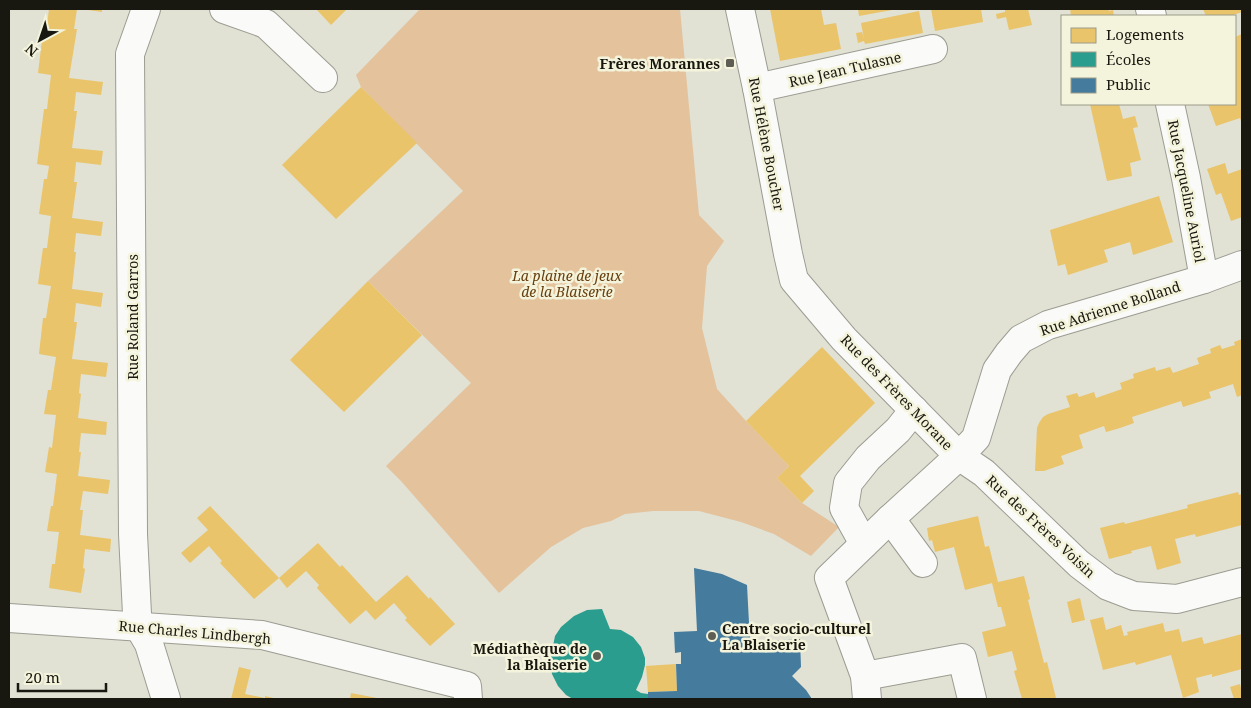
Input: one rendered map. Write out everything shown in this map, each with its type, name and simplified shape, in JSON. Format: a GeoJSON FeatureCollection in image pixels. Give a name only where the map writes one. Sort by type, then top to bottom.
{"type":"FeatureCollection","features":[{"type":"Feature","properties":{"kind":"street","name":"Rue Roland Garros"},"geometry":{"type":"LineString","coordinates":[[139,627],[133,534],[130,54],[146,9]]}},
{"type":"Feature","properties":{"kind":"street"},"geometry":{"type":"LineString","coordinates":[[224,9],[266,24],[323,78]]}},
{"type":"Feature","properties":{"kind":"street","name":"Rue Hélène Boucher"},"geometry":{"type":"LineString","coordinates":[[740,9],[794,280]]}},
{"type":"Feature","properties":{"kind":"street","name":"Rue Jean Tulasne"},"geometry":{"type":"LineString","coordinates":[[757,88],[933,49]]}},
{"type":"Feature","properties":{"kind":"street","name":"Rue Jacqueline Auriol"},"geometry":{"type":"LineString","coordinates":[[1170,105],[1186,178],[1204,279]]}},
{"type":"Feature","properties":{"kind":"street","name":"Rue Adrienne Bolland"},"geometry":{"type":"LineString","coordinates":[[959,456],[976,438],[997,370],[1021,338],[1048,325],[1204,279],[1242,265]]}},
{"type":"Feature","properties":{"kind":"street","name":"Rue des Frères Morane"},"geometry":{"type":"LineString","coordinates":[[794,280],[844,339],[959,456],[828,578],[866,688]]}},
{"type":"Feature","properties":{"kind":"street"},"geometry":{"type":"LineString","coordinates":[[864,544],[844,508],[848,484],[868,458],[898,430],[914,410]]}},
{"type":"Feature","properties":{"kind":"street","name":"Rue des Frères Voisin"},"geometry":{"type":"LineString","coordinates":[[959,456],[984,473],[1079,564],[1108,586],[1134,596],[1177,599],[1242,582]]}},
{"type":"Feature","properties":{"kind":"street"},"geometry":{"type":"LineString","coordinates":[[890,519],[922,563]]}},
{"type":"Feature","properties":{"kind":"street","name":"Rue Charles Lindbergh"},"geometry":{"type":"LineString","coordinates":[[9,618],[262,635],[467,693]]}},
{"type":"Feature","properties":{"kind":"street"},"geometry":{"type":"LineString","coordinates":[[139,627],[149,644],[166,699]]}},
{"type":"Feature","properties":{"kind":"street"},"geometry":{"type":"LineString","coordinates":[[866,688],[962,658],[972,699]]}},
{"type":"Feature","properties":{"kind":"green space","name":"La plaine de jeux de la Blaiserie"},"geometry":{"type":"Polygon","coordinates":[[[420,9],[680,9],[699,215],[724,241],[707,266],[702,328],[717,389],[789,466],[777,478],[802,503],[839,527],[811,556],[774,534],[741,522],[699,511],[653,511],[625,514],[611,521],[583,528],[551,547],[499,593],[386,466],[471,383],[368,281],[463,191],[361,87],[356,75],[420,9]]]}},
{"type":"Feature","properties":{"kind":"building: Logements"},"geometry":{"type":"Polygon","coordinates":[[[49,9],[77,9],[74,29],[77,29],[69,78],[103,82],[101,95],[76,92],[74,111],[77,111],[72,148],[103,151],[101,165],[76,162],[74,182],[77,182],[72,218],[103,222],[101,236],[76,233],[72,289],[103,293],[101,307],[76,303],[74,322],[77,322],[72,359],[108,363],[106,377],[81,374],[78,418],[107,422],[106,435],[81,433],[78,476],[110,480],[108,494],[83,491],[80,510],[83,510],[80,535],[111,539],[110,552],[85,549],[83,568],[85,569],[81,593],[49,588],[52,564],[55,564],[59,532],[47,531],[51,506],[53,506],[57,474],[45,472],[49,447],[52,448],[56,415],[44,414],[48,390],[51,390],[56,357],[39,354],[43,318],[46,318],[51,286],[38,284],[43,248],[47,248],[51,216],[39,214],[44,179],[47,179],[49,166],[37,164],[44,109],[47,109],[51,75],[38,73],[44,24],[47,25],[49,9]]]}},
{"type":"Feature","properties":{"kind":"building: Logements"},"geometry":{"type":"Polygon","coordinates":[[[102,9],[102,12],[88,10],[102,9]]]}},
{"type":"Feature","properties":{"kind":"building: Logements"},"geometry":{"type":"Polygon","coordinates":[[[316,9],[347,9],[331,25],[316,9]]]}},
{"type":"Feature","properties":{"kind":"building: Logements"},"geometry":{"type":"Polygon","coordinates":[[[770,9],[821,9],[824,25],[836,23],[841,49],[780,61],[770,9]]]}},
{"type":"Feature","properties":{"kind":"building: Logements"},"geometry":{"type":"Polygon","coordinates":[[[858,9],[892,9],[892,10],[859,16],[858,9]]]}},
{"type":"Feature","properties":{"kind":"building: Logements"},"geometry":{"type":"Polygon","coordinates":[[[931,9],[981,9],[983,22],[935,31],[931,9]]]}},
{"type":"Feature","properties":{"kind":"building: Logements"},"geometry":{"type":"Polygon","coordinates":[[[1005,9],[1028,9],[1032,25],[1009,30],[1006,17],[997,19],[996,14],[1005,12],[1005,9]]]}},
{"type":"Feature","properties":{"kind":"building: Logements"},"geometry":{"type":"Polygon","coordinates":[[[1070,9],[1108,9],[1109,11],[1113,10],[1114,15],[1071,15],[1070,9]]]}},
{"type":"Feature","properties":{"kind":"building: Logements"},"geometry":{"type":"Polygon","coordinates":[[[1203,9],[1242,9],[1242,12],[1233,15],[1206,15],[1203,9]]]}},
{"type":"Feature","properties":{"kind":"building: Logements"},"geometry":{"type":"Polygon","coordinates":[[[919,11],[923,33],[865,44],[864,41],[858,43],[856,33],[862,32],[864,39],[861,23],[919,11]]]}},
{"type":"Feature","properties":{"kind":"building: Logements"},"geometry":{"type":"Polygon","coordinates":[[[1242,34],[1242,124],[1240,118],[1216,126],[1208,105],[1236,105],[1236,37],[1242,34]]]}},
{"type":"Feature","properties":{"kind":"building: Logements"},"geometry":{"type":"Polygon","coordinates":[[[361,87],[417,143],[336,219],[282,165],[361,87]]]}},
{"type":"Feature","properties":{"kind":"building: Logements"},"geometry":{"type":"Polygon","coordinates":[[[1090,105],[1119,105],[1123,119],[1135,116],[1138,127],[1133,128],[1141,160],[1130,163],[1132,176],[1107,181],[1090,105]]]}},
{"type":"Feature","properties":{"kind":"building: Logements"},"geometry":{"type":"Polygon","coordinates":[[[1225,163],[1228,174],[1242,169],[1242,217],[1231,221],[1221,193],[1216,195],[1207,169],[1225,163]]]}},
{"type":"Feature","properties":{"kind":"building: Logements"},"geometry":{"type":"Polygon","coordinates":[[[1159,196],[1173,242],[1133,255],[1130,242],[1104,250],[1108,262],[1068,275],[1065,264],[1058,266],[1050,230],[1159,196]]]}},
{"type":"Feature","properties":{"kind":"building: Logements"},"geometry":{"type":"Polygon","coordinates":[[[368,281],[422,335],[344,412],[290,360],[368,281]]]}},
{"type":"Feature","properties":{"kind":"building: Logements"},"geometry":{"type":"Polygon","coordinates":[[[1242,339],[1242,395],[1237,397],[1233,384],[1209,392],[1211,398],[1183,407],[1181,401],[1132,417],[1134,423],[1120,428],[1106,432],[1104,426],[1079,435],[1083,448],[1061,456],[1064,464],[1044,471],[1035,471],[1037,428],[1039,423],[1048,414],[1070,407],[1066,396],[1077,393],[1079,397],[1094,392],[1096,398],[1122,389],[1120,383],[1134,378],[1133,374],[1155,367],[1156,371],[1170,367],[1173,373],[1199,364],[1197,358],[1211,353],[1210,349],[1220,345],[1222,349],[1235,345],[1234,342],[1242,339]]]}},
{"type":"Feature","properties":{"kind":"building: Logements"},"geometry":{"type":"Polygon","coordinates":[[[822,347],[875,403],[800,476],[814,491],[802,503],[777,478],[789,466],[746,421],[822,347]]]}},
{"type":"Feature","properties":{"kind":"building: Logements"},"geometry":{"type":"Polygon","coordinates":[[[1238,492],[1239,495],[1242,494],[1242,525],[1196,537],[1195,534],[1175,539],[1181,563],[1157,570],[1151,546],[1109,559],[1100,528],[1124,522],[1125,524],[1188,508],[1187,505],[1238,492]]]}},
{"type":"Feature","properties":{"kind":"building: Logements"},"geometry":{"type":"Polygon","coordinates":[[[210,506],[279,578],[254,599],[220,563],[222,561],[209,546],[190,563],[181,553],[208,530],[197,518],[210,506]]]}},
{"type":"Feature","properties":{"kind":"building: Logements"},"geometry":{"type":"Polygon","coordinates":[[[978,516],[985,547],[989,546],[998,582],[1024,576],[1044,663],[1047,662],[1056,698],[1022,699],[1014,671],[1017,670],[1012,651],[988,657],[982,632],[1006,626],[1001,607],[998,607],[992,583],[965,590],[954,547],[935,552],[932,540],[929,541],[927,528],[978,516]]]}},
{"type":"Feature","properties":{"kind":"building: Logements"},"geometry":{"type":"Polygon","coordinates":[[[318,543],[340,567],[342,565],[376,602],[407,575],[455,624],[430,646],[405,620],[407,618],[394,603],[375,620],[366,610],[350,624],[317,588],[319,585],[306,571],[287,588],[279,578],[318,543]]]}},
{"type":"Feature","properties":{"kind":"building: Logements"},"geometry":{"type":"Polygon","coordinates":[[[1080,598],[1085,620],[1072,623],[1067,602],[1080,598]]]}},
{"type":"Feature","properties":{"kind":"building: Logements"},"geometry":{"type":"Polygon","coordinates":[[[1103,617],[1106,630],[1121,625],[1124,636],[1128,635],[1127,632],[1163,623],[1165,632],[1179,629],[1182,642],[1202,637],[1204,644],[1242,634],[1242,669],[1212,677],[1212,674],[1196,678],[1199,692],[1183,698],[1171,655],[1136,665],[1135,662],[1103,670],[1090,620],[1103,617]]]}},
{"type":"Feature","properties":{"kind":"building: Logements"},"geometry":{"type":"Polygon","coordinates":[[[676,664],[677,691],[648,692],[646,666],[676,664]]]}},
{"type":"Feature","properties":{"kind":"building: Logements"},"geometry":{"type":"Polygon","coordinates":[[[239,667],[251,670],[245,694],[278,699],[231,699],[239,667]]]}},
{"type":"Feature","properties":{"kind":"building: Logements"},"geometry":{"type":"Polygon","coordinates":[[[1240,684],[1242,699],[1234,699],[1230,687],[1240,684]]]}},
{"type":"Feature","properties":{"kind":"building: Logements"},"geometry":{"type":"Polygon","coordinates":[[[351,693],[377,698],[377,699],[350,699],[351,693]]]}},
{"type":"Feature","properties":{"kind":"building: Écoles","name":"Médiathèque de la Blaiserie"},"geometry":{"type":"Polygon","coordinates":[[[602,609],[610,629],[621,630],[633,637],[641,647],[645,658],[645,665],[636,690],[648,694],[648,699],[573,699],[566,695],[558,686],[552,674],[550,661],[555,636],[561,627],[574,616],[587,610],[602,609]]]}},
{"type":"Feature","properties":{"kind":"building: Public","name":"Centre socio-culturel La Blaiserie"},"geometry":{"type":"Polygon","coordinates":[[[694,568],[722,574],[747,585],[750,642],[800,639],[801,667],[792,676],[812,699],[648,699],[648,692],[677,691],[676,664],[681,664],[681,652],[675,653],[674,632],[697,631],[694,568]]]}},
{"type":"Feature","properties":{"kind":"place","name":"Frères Morannes"},"geometry":{"type":"Point","coordinates":[730,63]}},
{"type":"Feature","properties":{"kind":"place","name":"Centre socio-culturel La Blaiserie"},"geometry":{"type":"Point","coordinates":[712,636]}},
{"type":"Feature","properties":{"kind":"place","name":"Médiathèque de la Blaiserie"},"geometry":{"type":"Point","coordinates":[597,656]}}]}
